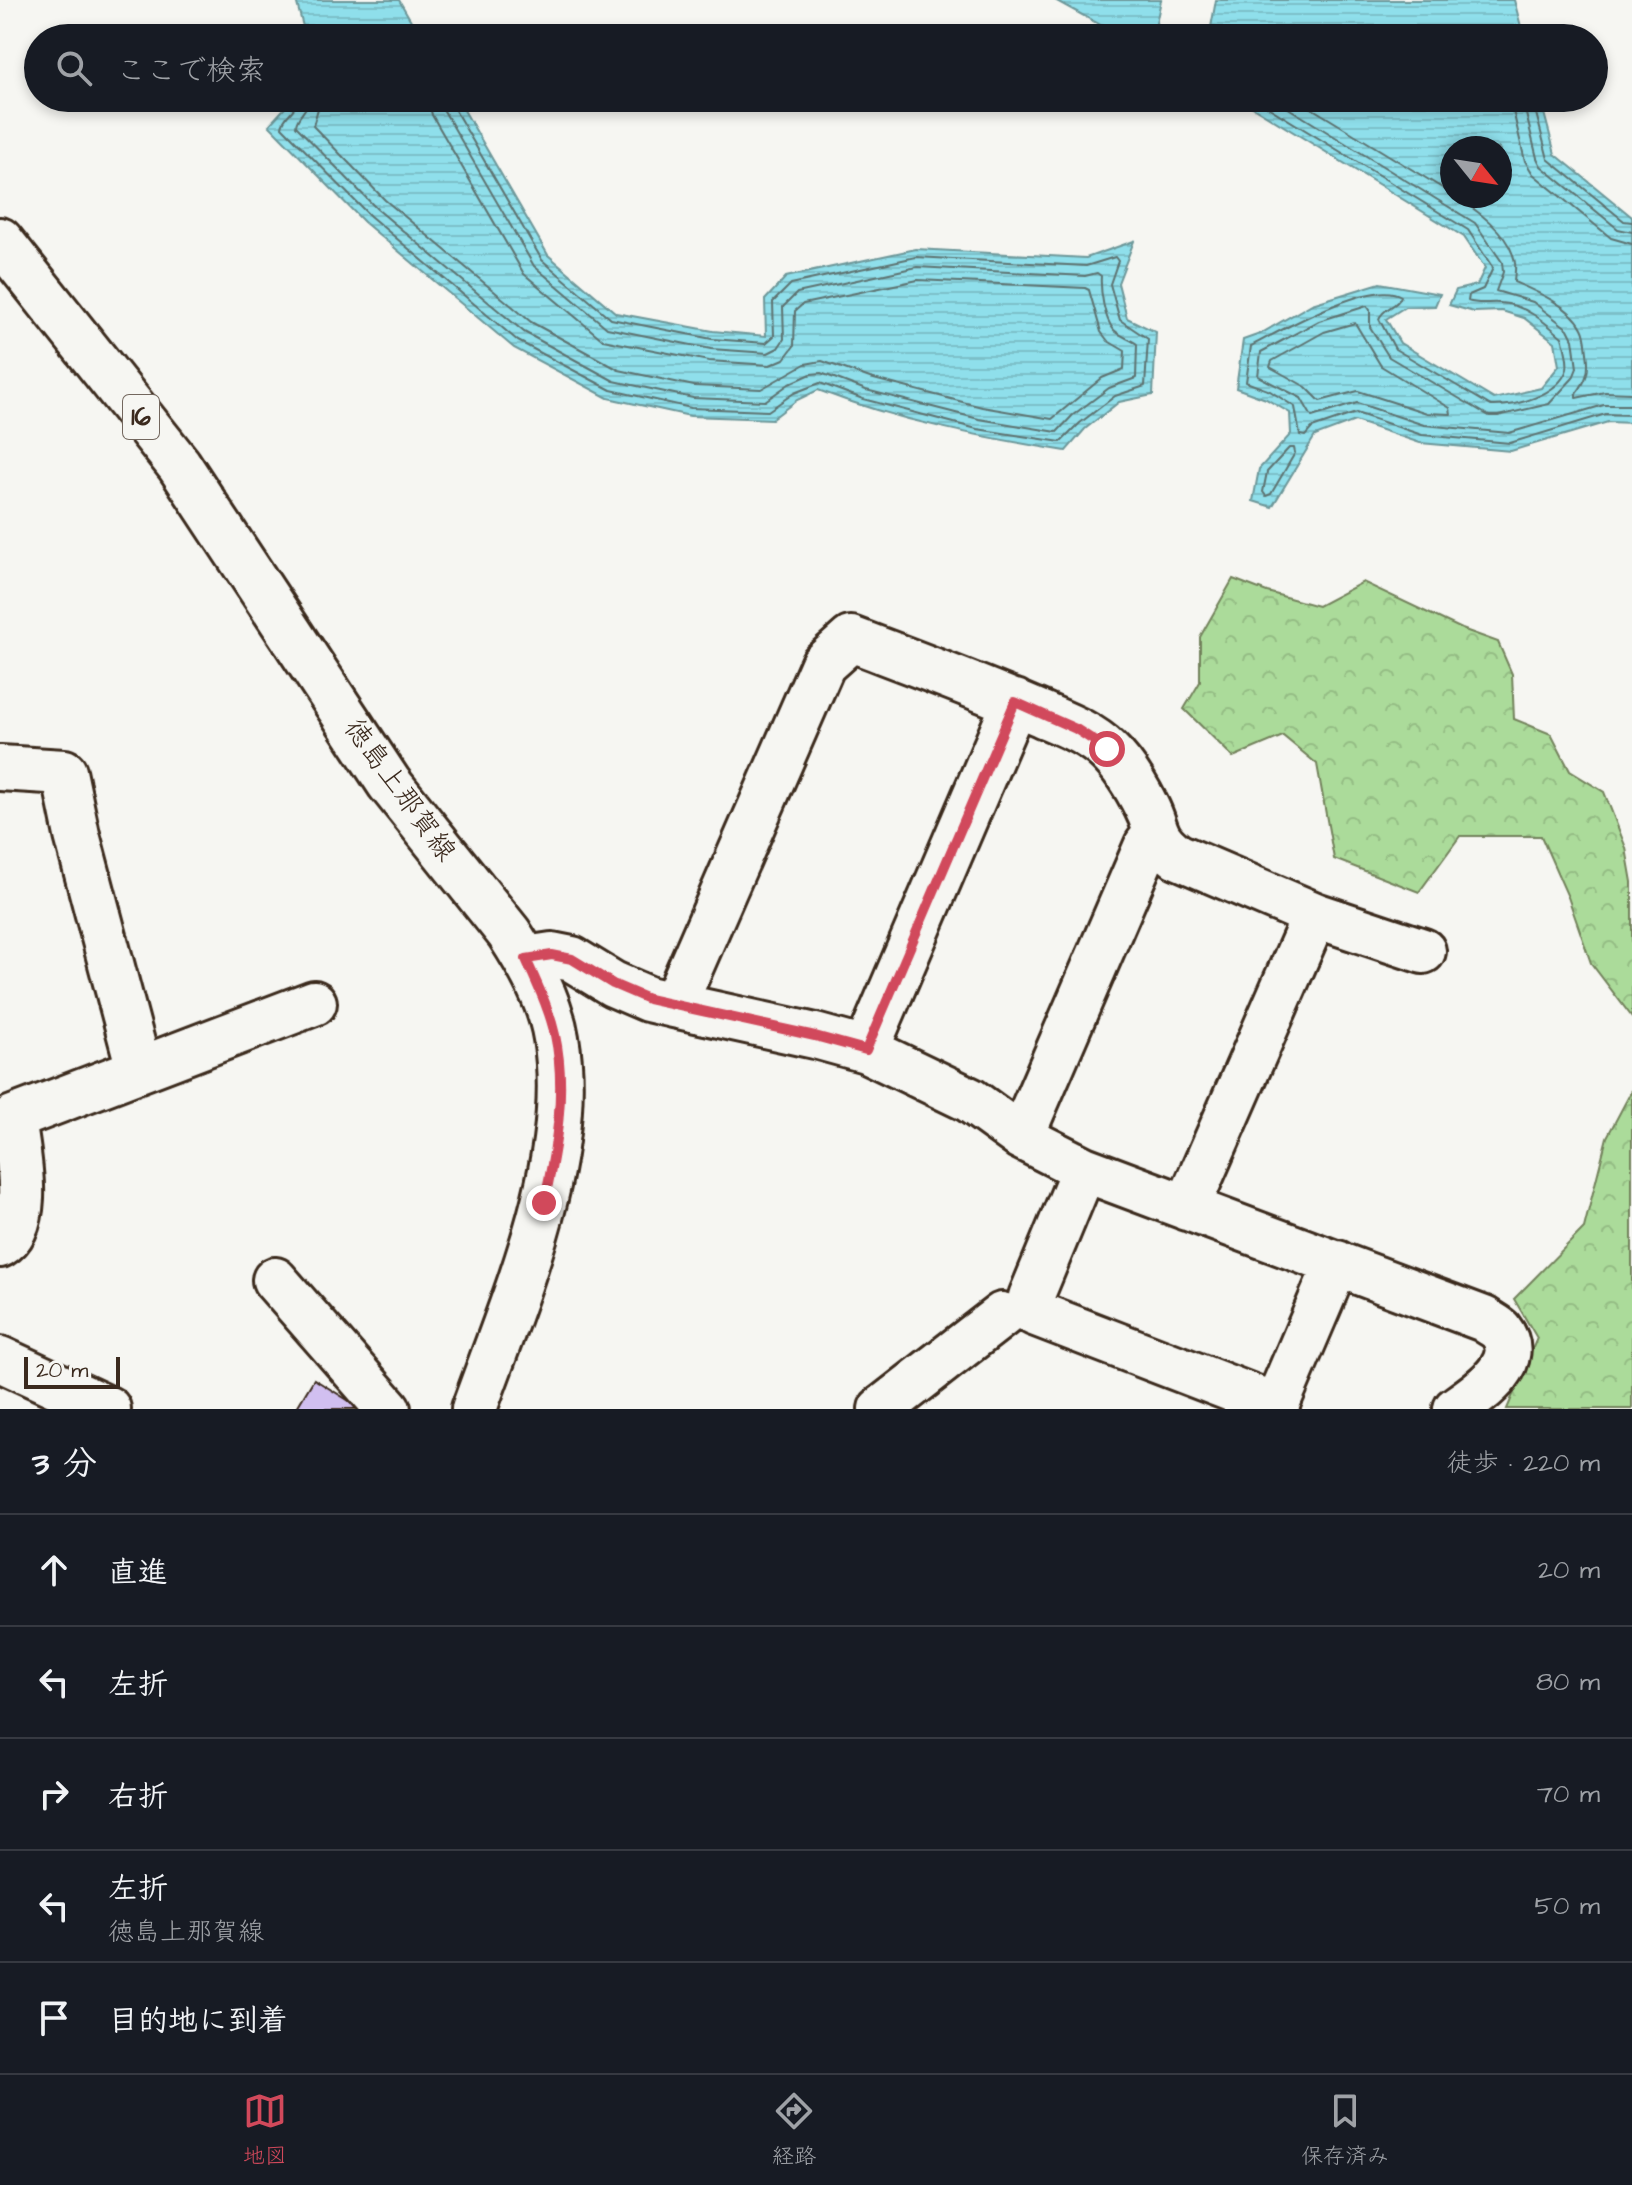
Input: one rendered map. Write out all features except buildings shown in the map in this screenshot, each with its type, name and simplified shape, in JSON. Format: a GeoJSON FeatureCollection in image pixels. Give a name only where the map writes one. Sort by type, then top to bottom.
{"type":"FeatureCollection","features":[{"type":"Feature","properties":{"kind":"street","name":"徳島上那賀線"},"geometry":{"type":"LineString","coordinates":[[0,240],[179,465],[389,783],[509,933],[526,959],[545,1000],[556,1037],[559,1084],[557,1144],[544,1203],[474,1409]]}},
{"type":"Feature","properties":{"kind":"street"},"geometry":{"type":"LineString","coordinates":[[674,1005],[823,664],[851,639],[1015,702],[1076,729],[1107,749],[1129,775],[1148,809],[1155,835],[1177,856],[1315,915],[1423,951]]}},
{"type":"Feature","properties":{"kind":"street"},"geometry":{"type":"LineString","coordinates":[[866,1050],[1015,702]]}},
{"type":"Feature","properties":{"kind":"street"},"geometry":{"type":"LineString","coordinates":[[0,768],[64,772],[77,835],[139,1069]]}},
{"type":"Feature","properties":{"kind":"street"},"geometry":{"type":"LineString","coordinates":[[1021,1137],[1147,845],[1155,835]]}},
{"type":"Feature","properties":{"kind":"street"},"geometry":{"type":"LineString","coordinates":[[1187,1208],[1315,915]]}},
{"type":"Feature","properties":{"kind":"street"},"geometry":{"type":"LineString","coordinates":[[526,959],[552,955],[572,959],[613,984],[648,999],[866,1050],[970,1100],[1021,1137],[1084,1169],[1484,1319],[1500,1331],[1508,1350],[1501,1372],[1456,1409]]}},
{"type":"Feature","properties":{"kind":"street"},"geometry":{"type":"LineString","coordinates":[[0,1245],[8,1240],[22,1210],[13,1118],[314,1003]]}},
{"type":"Feature","properties":{"kind":"street"},"geometry":{"type":"LineString","coordinates":[[1084,1169],[1031,1297],[1034,1313],[1276,1406],[1337,1263]]}},
{"type":"Feature","properties":{"kind":"street"},"geometry":{"type":"LineString","coordinates":[[275,1280],[388,1409]]}},
{"type":"Feature","properties":{"kind":"street"},"geometry":{"type":"LineString","coordinates":[[881,1409],[1002,1315]]}},
{"type":"Feature","properties":{"kind":"street"},"geometry":{"type":"LineString","coordinates":[[0,1359],[108,1409]]}},
{"type":"Feature","properties":{"kind":"green space"},"geometry":{"type":"Polygon","coordinates":[[[1233,579],[1318,606],[1363,582],[1462,629],[1498,642],[1512,674],[1514,719],[1551,734],[1570,771],[1604,792],[1626,848],[1632,882],[1632,1017],[1591,963],[1568,897],[1541,836],[1460,836],[1419,892],[1334,859],[1317,764],[1283,736],[1233,757],[1184,709],[1200,682],[1200,637],[1233,579]]]}},
{"type":"Feature","properties":{"kind":"green space"},"geometry":{"type":"Polygon","coordinates":[[[1632,1090],[1632,1409],[1507,1409],[1537,1338],[1514,1299],[1584,1228],[1607,1137],[1632,1090]]]}},
{"type":"Feature","properties":{"kind":"water"},"geometry":{"type":"Polygon","coordinates":[[[296,0],[399,0],[413,24],[302,24],[296,0]]]}},
{"type":"Feature","properties":{"kind":"water"},"geometry":{"type":"Polygon","coordinates":[[[1055,0],[1161,0],[1156,24],[1099,24],[1055,0]]]}},
{"type":"Feature","properties":{"kind":"water"},"geometry":{"type":"Polygon","coordinates":[[[1216,0],[1514,0],[1520,24],[1212,24],[1216,0]]]}},
{"type":"Feature","properties":{"kind":"water"},"geometry":{"type":"Polygon","coordinates":[[[281,112],[465,112],[548,255],[616,313],[713,331],[766,336],[765,300],[786,277],[916,249],[1086,258],[1134,241],[1118,283],[1127,318],[1156,332],[1153,395],[1119,402],[1085,429],[1066,451],[940,427],[818,390],[797,400],[772,419],[690,416],[608,398],[514,348],[364,222],[269,125],[281,112]]]}},
{"type":"Feature","properties":{"kind":"water"},"geometry":{"type":"Polygon","coordinates":[[[1261,112],[1544,112],[1555,154],[1632,217],[1632,423],[1608,422],[1511,451],[1420,443],[1355,421],[1315,436],[1272,507],[1253,501],[1259,469],[1291,434],[1290,413],[1266,399],[1236,388],[1243,340],[1260,334],[1312,304],[1380,283],[1440,294],[1435,306],[1405,307],[1386,319],[1400,343],[1494,399],[1541,388],[1559,366],[1555,342],[1524,318],[1502,311],[1474,312],[1449,305],[1456,290],[1477,285],[1485,268],[1464,237],[1261,112]]]}},
{"type":"Feature","properties":{"kind":"route"},"geometry":{"type":"LineString","coordinates":[[544,1203],[557,1144],[559,1084],[556,1037],[545,1000],[526,959],[552,955],[572,959],[613,984],[648,999],[866,1050],[1015,702],[1076,729],[1107,749]]}}]}
